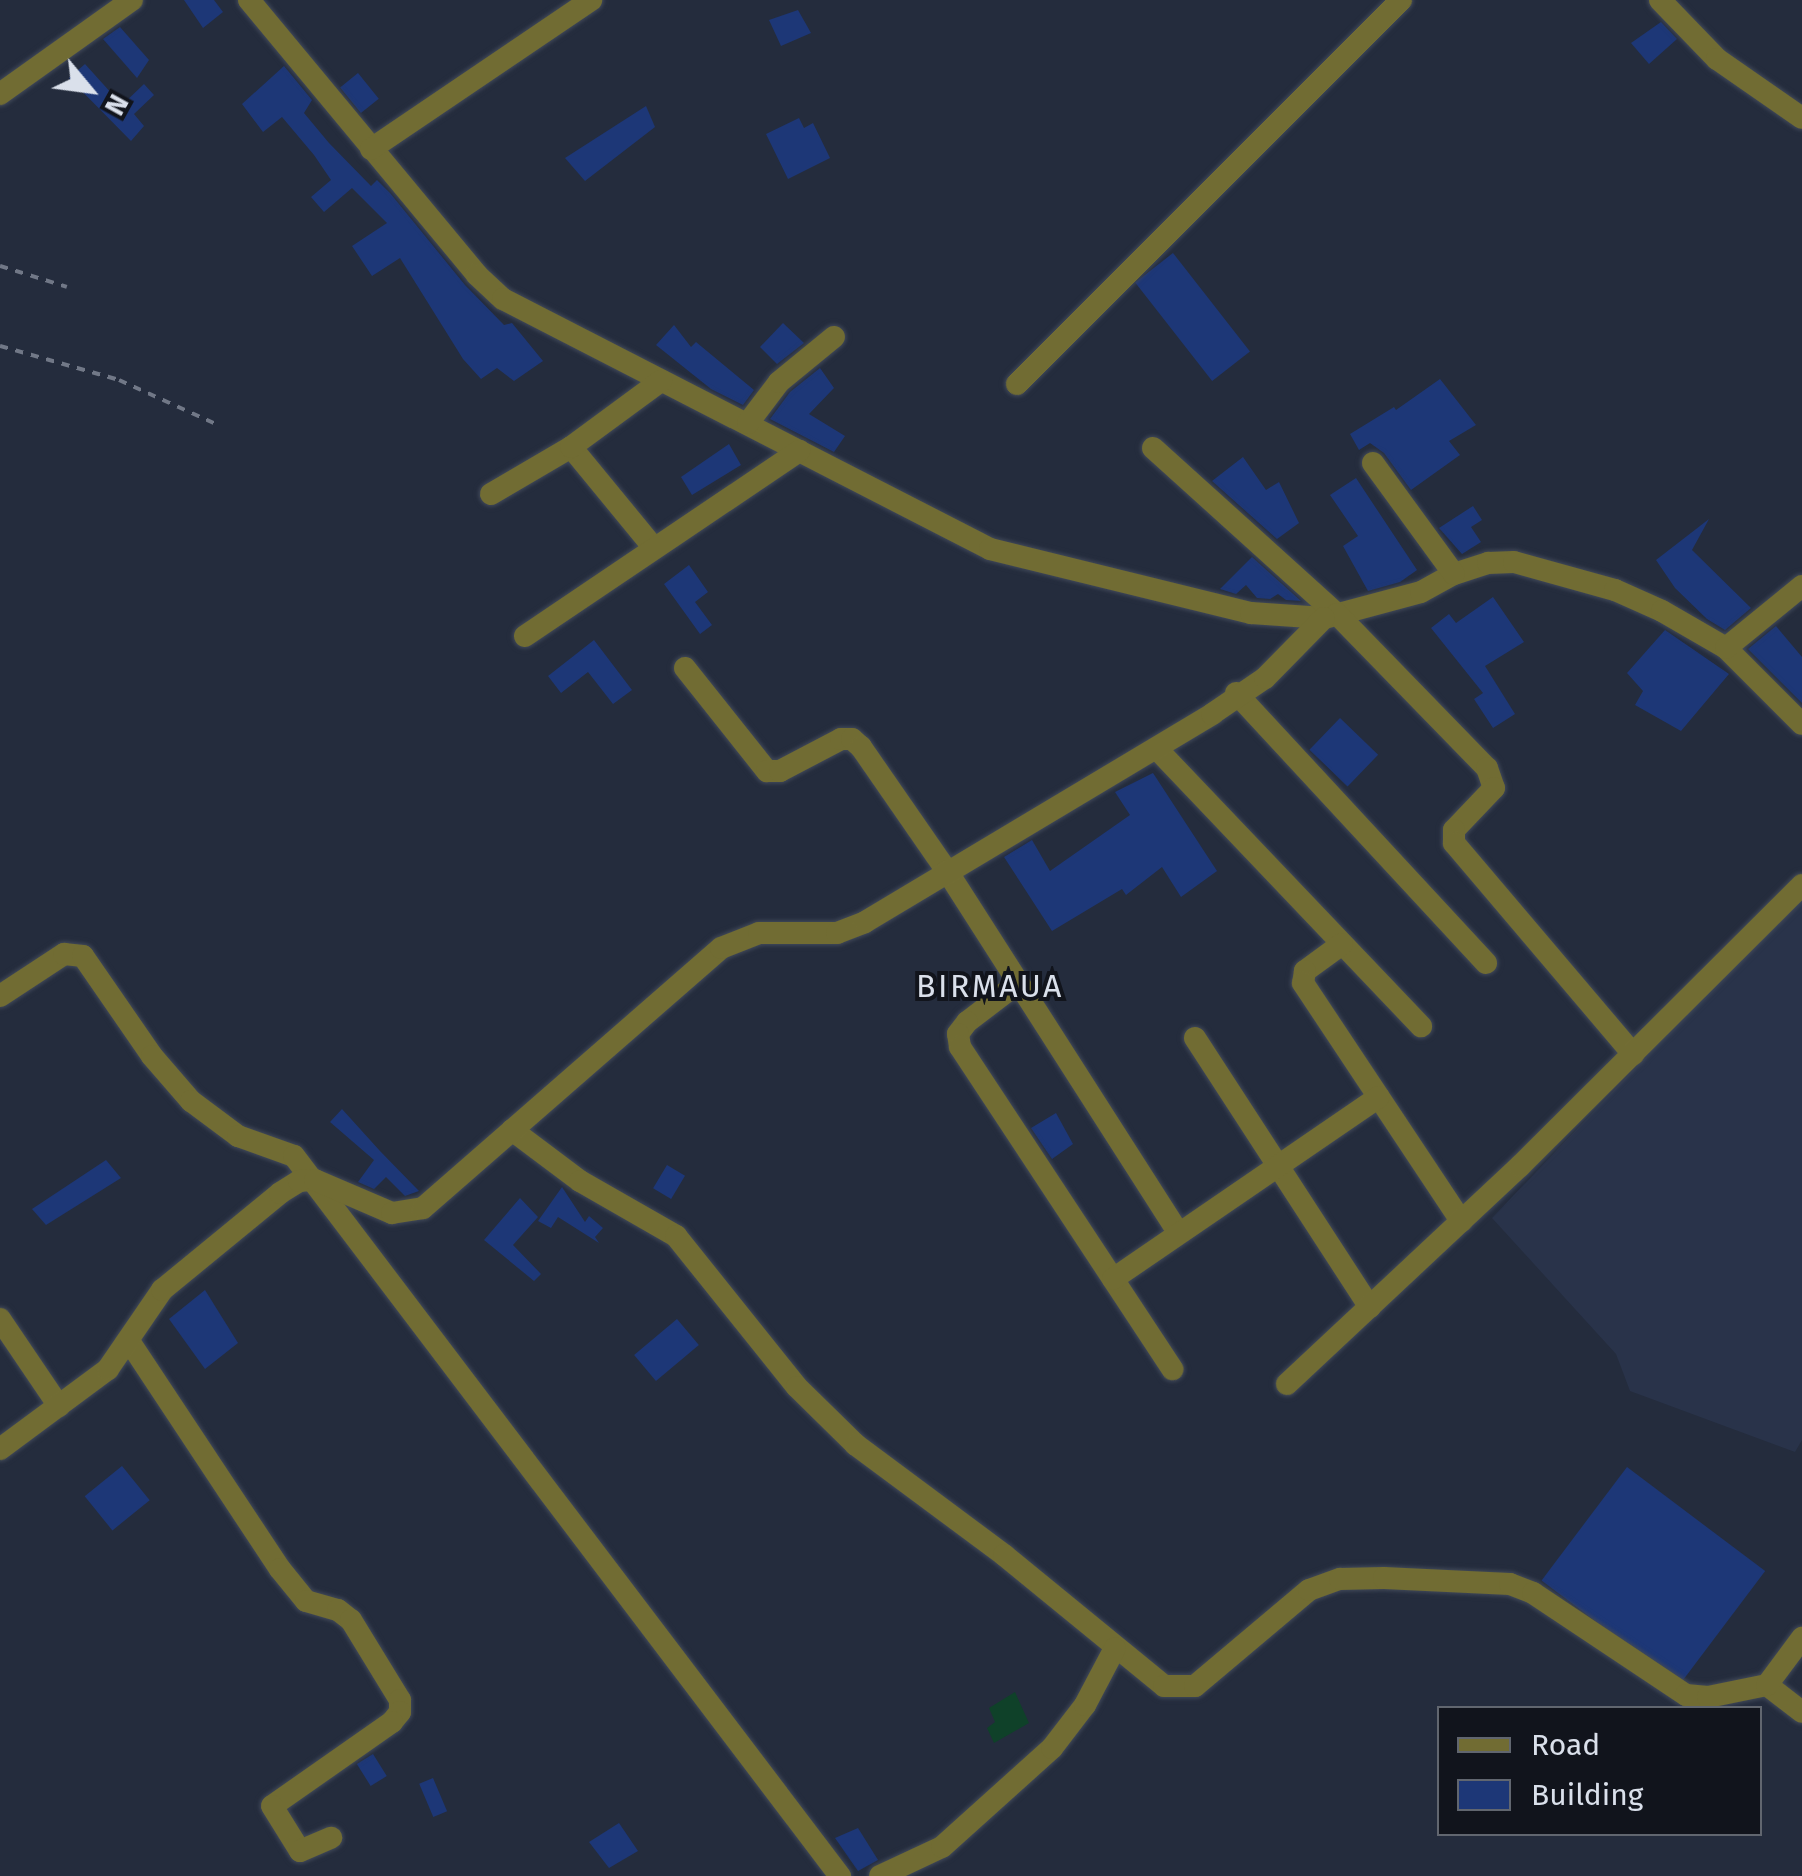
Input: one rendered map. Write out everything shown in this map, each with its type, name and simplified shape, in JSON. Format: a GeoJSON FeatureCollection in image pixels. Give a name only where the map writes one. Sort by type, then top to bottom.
{"type":"FeatureCollection","features":[{"type":"Feature","properties":{"kind":"street"},"geometry":{"type":"LineString","coordinates":[[0,94],[132,0]]}},
{"type":"Feature","properties":{"kind":"street"},"geometry":{"type":"LineString","coordinates":[[249,0],[477,275],[503,298],[990,549],[1250,614],[1330,616],[1422,592],[1454,574],[1488,563],[1514,562],[1615,590],[1726,648],[1802,724]]}},
{"type":"Feature","properties":{"kind":"street"},"geometry":{"type":"LineString","coordinates":[[371,149],[591,0]]}},
{"type":"Feature","properties":{"kind":"street"},"geometry":{"type":"LineString","coordinates":[[1017,384],[1401,0]]}},
{"type":"Feature","properties":{"kind":"street"},"geometry":{"type":"LineString","coordinates":[[1660,0],[1717,59],[1802,118]]}},
{"type":"Feature","properties":{"kind":"street"},"geometry":{"type":"LineString","coordinates":[[748,423],[779,382],[834,336]]}},
{"type":"Feature","properties":{"kind":"street"},"geometry":{"type":"LineString","coordinates":[[491,494],[571,447],[661,382]]}},
{"type":"Feature","properties":{"kind":"street"},"geometry":{"type":"LineString","coordinates":[[571,447],[654,548]]}},
{"type":"Feature","properties":{"kind":"street"},"geometry":{"type":"LineString","coordinates":[[1153,448],[1448,725],[1492,775],[1491,794],[1452,834],[1454,844],[1633,1054]]}},
{"type":"Feature","properties":{"kind":"street"},"geometry":{"type":"LineString","coordinates":[[526,636],[798,451]]}},
{"type":"Feature","properties":{"kind":"street"},"geometry":{"type":"LineString","coordinates":[[1373,463],[1454,574]]}},
{"type":"Feature","properties":{"kind":"street"},"geometry":{"type":"LineString","coordinates":[[1726,648],[1802,586]]}},
{"type":"Feature","properties":{"kind":"street"},"geometry":{"type":"LineString","coordinates":[[0,1448],[108,1370],[145,1312],[185,1268],[280,1193],[299,1182],[314,1180],[367,1204],[404,1213],[422,1208],[448,1190],[696,966],[742,937],[837,933],[865,922],[1157,749],[1264,678],[1330,616]]}},
{"type":"Feature","properties":{"kind":"street"},"geometry":{"type":"LineString","coordinates":[[685,668],[767,770],[780,770],[842,738],[852,739],[947,871],[1178,1232]]}},
{"type":"Feature","properties":{"kind":"street"},"geometry":{"type":"LineString","coordinates":[[1236,693],[1486,962]]}},
{"type":"Feature","properties":{"kind":"street"},"geometry":{"type":"LineString","coordinates":[[1157,749],[1421,1026]]}},
{"type":"Feature","properties":{"kind":"street"},"geometry":{"type":"LineString","coordinates":[[1287,1384],[1461,1221],[1802,885]]}},
{"type":"Feature","properties":{"kind":"street"},"geometry":{"type":"LineString","coordinates":[[1342,944],[1308,968],[1302,979],[1461,1221]]}},
{"type":"Feature","properties":{"kind":"street"},"geometry":{"type":"LineString","coordinates":[[0,996],[64,954],[82,956],[152,1056],[191,1100],[238,1136],[289,1152],[840,1876]]}},
{"type":"Feature","properties":{"kind":"street"},"geometry":{"type":"LineString","coordinates":[[1018,983],[967,1022],[958,1034],[960,1047],[1172,1368]]}},
{"type":"Feature","properties":{"kind":"street"},"geometry":{"type":"LineString","coordinates":[[1195,1038],[1274,1165],[1370,1306]]}},
{"type":"Feature","properties":{"kind":"street"},"geometry":{"type":"LineString","coordinates":[[1113,1279],[1274,1165],[1379,1098]]}},
{"type":"Feature","properties":{"kind":"street"},"geometry":{"type":"LineString","coordinates":[[512,1130],[580,1182],[676,1236],[766,1351],[833,1423],[1152,1680],[1186,1689],[1209,1676],[1291,1602],[1325,1583],[1359,1577],[1495,1583],[1533,1593],[1686,1695],[1708,1697],[1766,1686],[1802,1638]]}},
{"type":"Feature","properties":{"kind":"street"},"geometry":{"type":"LineString","coordinates":[[0,1319],[60,1406]]}},
{"type":"Feature","properties":{"kind":"street"},"geometry":{"type":"LineString","coordinates":[[129,1341],[280,1569],[306,1602],[338,1610],[351,1620],[400,1700],[400,1712],[392,1722],[272,1806],[300,1851],[331,1838]]}},
{"type":"Feature","properties":{"kind":"street"},"geometry":{"type":"LineString","coordinates":[[880,1876],[942,1847],[964,1832],[1052,1748],[1074,1722],[1115,1648]]}},
{"type":"Feature","properties":{"kind":"street"},"geometry":{"type":"LineString","coordinates":[[1766,1686],[1802,1712]]}},
{"type":"Feature","properties":{"kind":"path"},"geometry":{"type":"LineString","coordinates":[[0,266],[67,286]]}},
{"type":"Feature","properties":{"kind":"path"},"geometry":{"type":"LineString","coordinates":[[0,346],[119,380],[216,424]]}},
{"type":"Feature","properties":{"kind":"shaded area"},"geometry":{"type":"Polygon","coordinates":[[[1802,893],[1802,1440],[1795,1452],[1630,1391],[1616,1354],[1492,1218],[1802,893]]]}},
{"type":"Feature","properties":{"kind":"green space"},"geometry":{"type":"Polygon","coordinates":[[[1015,1692],[1029,1723],[994,1743],[987,1728],[995,1722],[989,1708],[1015,1692]]]}},
{"type":"Feature","properties":{"kind":"building"},"geometry":{"type":"Polygon","coordinates":[[[184,0],[214,0],[223,12],[203,28],[184,0]]]}},
{"type":"Feature","properties":{"kind":"building"},"geometry":{"type":"Polygon","coordinates":[[[798,10],[811,33],[781,46],[769,20],[798,10]]]}},
{"type":"Feature","properties":{"kind":"building"},"geometry":{"type":"Polygon","coordinates":[[[1661,22],[1677,39],[1649,64],[1631,43],[1661,22]]]}},
{"type":"Feature","properties":{"kind":"building"},"geometry":{"type":"Polygon","coordinates":[[[120,27],[149,60],[137,78],[103,39],[120,27]]]}},
{"type":"Feature","properties":{"kind":"building"},"geometry":{"type":"Polygon","coordinates":[[[85,64],[122,105],[144,84],[154,95],[134,114],[144,126],[131,141],[69,78],[85,64]]]}},
{"type":"Feature","properties":{"kind":"building"},"geometry":{"type":"Polygon","coordinates":[[[284,66],[312,100],[304,113],[329,143],[371,186],[377,180],[390,193],[465,285],[504,325],[512,323],[543,361],[514,381],[497,368],[481,379],[463,359],[400,258],[372,276],[352,246],[387,223],[352,188],[324,212],[311,197],[331,180],[314,155],[282,117],[263,132],[242,104],[284,66]]]}},
{"type":"Feature","properties":{"kind":"building"},"geometry":{"type":"Polygon","coordinates":[[[358,73],[379,99],[361,113],[340,87],[358,73]]]}},
{"type":"Feature","properties":{"kind":"building"},"geometry":{"type":"Polygon","coordinates":[[[646,106],[655,127],[585,181],[565,158],[646,106]]]}},
{"type":"Feature","properties":{"kind":"building"},"geometry":{"type":"Polygon","coordinates":[[[799,118],[804,128],[813,123],[830,158],[788,179],[766,134],[799,118]]]}},
{"type":"Feature","properties":{"kind":"building"},"geometry":{"type":"Polygon","coordinates":[[[1173,253],[1250,352],[1212,381],[1135,283],[1173,253]]]}},
{"type":"Feature","properties":{"kind":"building"},"geometry":{"type":"Polygon","coordinates":[[[783,323],[804,343],[777,364],[760,347],[783,323]]]}},
{"type":"Feature","properties":{"kind":"building"},"geometry":{"type":"Polygon","coordinates":[[[674,325],[691,347],[696,342],[754,390],[743,405],[711,389],[656,345],[674,325]]]}},
{"type":"Feature","properties":{"kind":"building"},"geometry":{"type":"Polygon","coordinates":[[[820,368],[834,388],[809,414],[845,436],[834,452],[770,419],[790,392],[820,368]]]}},
{"type":"Feature","properties":{"kind":"building"},"geometry":{"type":"Polygon","coordinates":[[[1440,379],[1476,425],[1449,441],[1460,455],[1411,490],[1384,453],[1370,443],[1359,450],[1350,434],[1394,407],[1396,410],[1440,379]]]}},
{"type":"Feature","properties":{"kind":"building"},"geometry":{"type":"Polygon","coordinates":[[[729,444],[741,465],[692,495],[681,477],[729,444]]]}},
{"type":"Feature","properties":{"kind":"building"},"geometry":{"type":"Polygon","coordinates":[[[1243,457],[1266,490],[1279,482],[1299,523],[1277,539],[1212,481],[1243,457]]]}},
{"type":"Feature","properties":{"kind":"building"},"geometry":{"type":"Polygon","coordinates":[[[1356,478],[1417,570],[1400,582],[1368,591],[1343,546],[1358,536],[1330,495],[1356,478]]]}},
{"type":"Feature","properties":{"kind":"building"},"geometry":{"type":"Polygon","coordinates":[[[1473,506],[1482,520],[1471,527],[1481,542],[1462,554],[1439,528],[1473,506]]]}},
{"type":"Feature","properties":{"kind":"building"},"geometry":{"type":"Polygon","coordinates":[[[1709,519],[1692,550],[1751,608],[1725,630],[1707,619],[1675,588],[1656,560],[1709,519]]]}},
{"type":"Feature","properties":{"kind":"building"},"geometry":{"type":"Polygon","coordinates":[[[1252,557],[1301,601],[1286,600],[1278,594],[1270,599],[1257,598],[1246,585],[1236,594],[1220,589],[1252,557]]]}},
{"type":"Feature","properties":{"kind":"building"},"geometry":{"type":"Polygon","coordinates":[[[689,565],[708,592],[695,602],[712,625],[700,634],[664,584],[689,565]]]}},
{"type":"Feature","properties":{"kind":"building"},"geometry":{"type":"Polygon","coordinates":[[[1493,597],[1524,642],[1485,666],[1515,714],[1493,728],[1474,699],[1483,693],[1431,628],[1449,614],[1456,623],[1493,597]]]}},
{"type":"Feature","properties":{"kind":"building"},"geometry":{"type":"Polygon","coordinates":[[[1776,626],[1802,657],[1802,703],[1748,649],[1776,626]]]}},
{"type":"Feature","properties":{"kind":"building"},"geometry":{"type":"Polygon","coordinates":[[[1665,630],[1729,674],[1681,731],[1635,705],[1643,691],[1627,673],[1665,630]]]}},
{"type":"Feature","properties":{"kind":"building"},"geometry":{"type":"Polygon","coordinates":[[[594,640],[632,690],[613,704],[588,672],[561,693],[548,676],[594,640]]]}},
{"type":"Feature","properties":{"kind":"building"},"geometry":{"type":"Polygon","coordinates":[[[1340,718],[1378,755],[1348,786],[1309,750],[1340,718]]]}},
{"type":"Feature","properties":{"kind":"building"},"geometry":{"type":"Polygon","coordinates":[[[1153,773],[1217,871],[1181,897],[1162,867],[1126,895],[1122,889],[1052,931],[1004,857],[1032,840],[1050,871],[1130,815],[1115,792],[1153,773]]]}},
{"type":"Feature","properties":{"kind":"building"},"geometry":{"type":"Polygon","coordinates":[[[342,1109],[419,1191],[405,1196],[386,1177],[374,1189],[358,1182],[374,1160],[330,1122],[342,1109]]]}},
{"type":"Feature","properties":{"kind":"building"},"geometry":{"type":"Polygon","coordinates":[[[1056,1113],[1073,1144],[1052,1159],[1031,1128],[1056,1113]]]}},
{"type":"Feature","properties":{"kind":"building"},"geometry":{"type":"Polygon","coordinates":[[[106,1160],[121,1178],[46,1225],[32,1209],[106,1160]]]}},
{"type":"Feature","properties":{"kind":"building"},"geometry":{"type":"Polygon","coordinates":[[[667,1165],[685,1176],[671,1199],[653,1188],[667,1165]]]}},
{"type":"Feature","properties":{"kind":"building"},"geometry":{"type":"Polygon","coordinates":[[[562,1187],[585,1222],[589,1216],[603,1228],[595,1237],[599,1243],[558,1217],[551,1228],[538,1221],[562,1187]]]}},
{"type":"Feature","properties":{"kind":"building"},"geometry":{"type":"Polygon","coordinates":[[[520,1198],[538,1217],[513,1245],[541,1274],[534,1281],[484,1240],[520,1198]]]}},
{"type":"Feature","properties":{"kind":"building"},"geometry":{"type":"Polygon","coordinates":[[[205,1290],[238,1343],[205,1369],[169,1319],[205,1290]]]}},
{"type":"Feature","properties":{"kind":"building"},"geometry":{"type":"Polygon","coordinates":[[[677,1319],[699,1345],[656,1381],[634,1355],[677,1319]]]}},
{"type":"Feature","properties":{"kind":"building"},"geometry":{"type":"Polygon","coordinates":[[[122,1466],[150,1500],[112,1530],[85,1496],[122,1466]]]}},
{"type":"Feature","properties":{"kind":"building"},"geometry":{"type":"Polygon","coordinates":[[[1627,1467],[1765,1571],[1680,1685],[1542,1580],[1627,1467]]]}},
{"type":"Feature","properties":{"kind":"building"},"geometry":{"type":"Polygon","coordinates":[[[373,1754],[387,1776],[371,1786],[357,1764],[373,1754]]]}},
{"type":"Feature","properties":{"kind":"building"},"geometry":{"type":"Polygon","coordinates":[[[433,1778],[447,1811],[433,1817],[419,1784],[433,1778]]]}},
{"type":"Feature","properties":{"kind":"building"},"geometry":{"type":"Polygon","coordinates":[[[619,1823],[638,1851],[609,1868],[589,1842],[619,1823]]]}},
{"type":"Feature","properties":{"kind":"building"},"geometry":{"type":"Polygon","coordinates":[[[858,1828],[878,1860],[858,1871],[835,1838],[858,1828]]]}},
{"type":"Feature","properties":{"kind":"district","name":"BIRMAUA"},"geometry":{"type":"Point","coordinates":[990,986]}}]}
